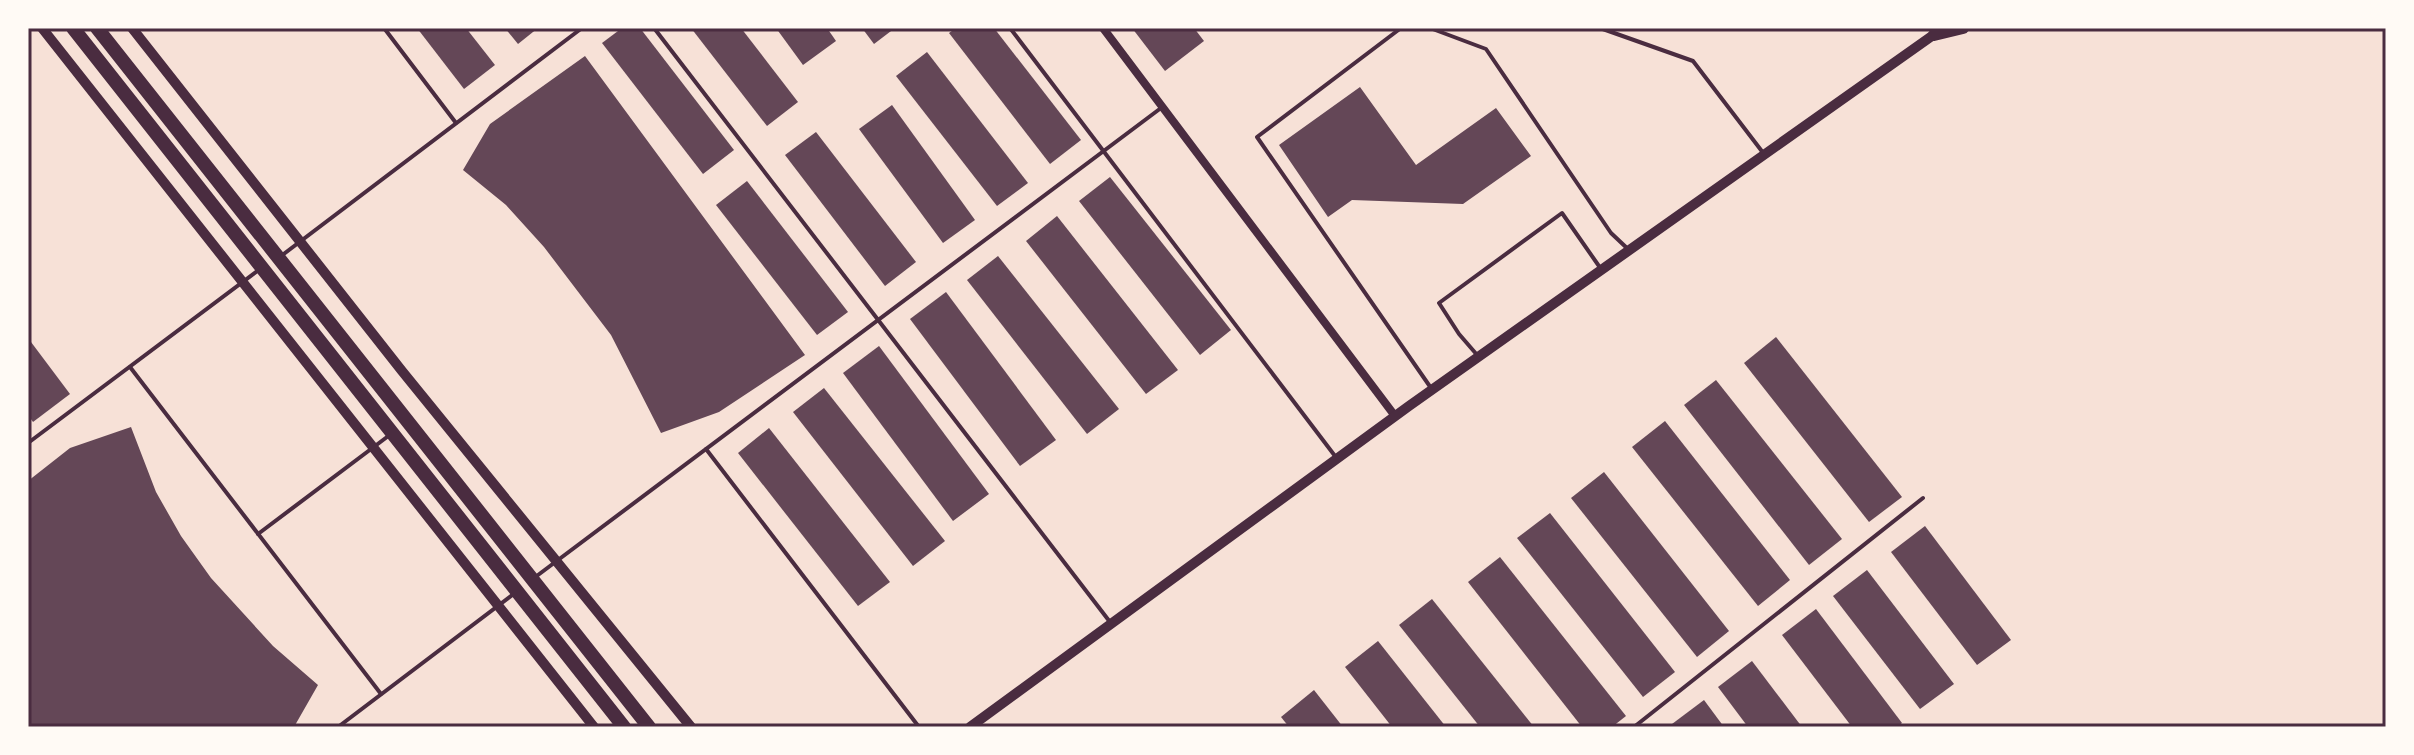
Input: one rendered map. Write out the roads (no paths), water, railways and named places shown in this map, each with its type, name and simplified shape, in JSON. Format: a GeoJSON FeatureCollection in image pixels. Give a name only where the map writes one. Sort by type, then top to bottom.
{"type":"FeatureCollection","features":[{"type":"Feature","properties":{"kind":"main road"},"geometry":{"type":"LineString","coordinates":[[73,28],[624,727]]}},
{"type":"Feature","properties":{"kind":"main road"},"geometry":{"type":"LineString","coordinates":[[97,28],[649,727]]}},
{"type":"Feature","properties":{"kind":"main road"},"geometry":{"type":"LineString","coordinates":[[1939,32],[1963,28]]}},
{"type":"Feature","properties":{"kind":"street"},"geometry":{"type":"LineString","coordinates":[[42,28],[594,727]]}},
{"type":"Feature","properties":{"kind":"street"},"geometry":{"type":"LineString","coordinates":[[132,28],[691,727]]}},
{"type":"Feature","properties":{"kind":"street"},"geometry":{"type":"LineString","coordinates":[[1103,28],[1395,416]]}},
{"type":"Feature","properties":{"kind":"street"},"geometry":{"type":"LineString","coordinates":[[970,727],[1395,416],[1939,32]]}},
{"type":"Feature","properties":{"kind":"lane"},"geometry":{"type":"LineString","coordinates":[[384,28],[456,123]]}},
{"type":"Feature","properties":{"kind":"lane"},"geometry":{"type":"LineString","coordinates":[[279,258],[582,28]]}},
{"type":"Feature","properties":{"kind":"lane"},"geometry":{"type":"LineString","coordinates":[[654,28],[1111,624]]}},
{"type":"Feature","properties":{"kind":"lane"},"geometry":{"type":"LineString","coordinates":[[1010,28],[1337,458]]}},
{"type":"Feature","properties":{"kind":"lane"},"geometry":{"type":"LineString","coordinates":[[1401,28],[1257,137],[1432,390]]}},
{"type":"Feature","properties":{"kind":"lane"},"geometry":{"type":"LineString","coordinates":[[1430,28],[1486,49],[1611,233],[1631,251]]}},
{"type":"Feature","properties":{"kind":"lane"},"geometry":{"type":"LineString","coordinates":[[1600,28],[1693,61],[1765,156]]}},
{"type":"Feature","properties":{"kind":"lane"},"geometry":{"type":"LineString","coordinates":[[532,579],[1162,107]]}},
{"type":"Feature","properties":{"kind":"lane"},"geometry":{"type":"LineString","coordinates":[[1479,357],[1439,303],[1562,213],[1602,271]]}},
{"type":"Feature","properties":{"kind":"lane"},"geometry":{"type":"LineString","coordinates":[[28,443],[262,268]]}},
{"type":"Feature","properties":{"kind":"lane"},"geometry":{"type":"LineString","coordinates":[[130,367],[381,694]]}},
{"type":"Feature","properties":{"kind":"lane"},"geometry":{"type":"LineString","coordinates":[[258,534],[393,433]]}},
{"type":"Feature","properties":{"kind":"lane"},"geometry":{"type":"LineString","coordinates":[[706,449],[919,727]]}},
{"type":"Feature","properties":{"kind":"lane"},"geometry":{"type":"LineString","coordinates":[[1634,727],[1923,498]]}},
{"type":"Feature","properties":{"kind":"lane"},"geometry":{"type":"LineString","coordinates":[[338,727],[517,591]]}}]}
